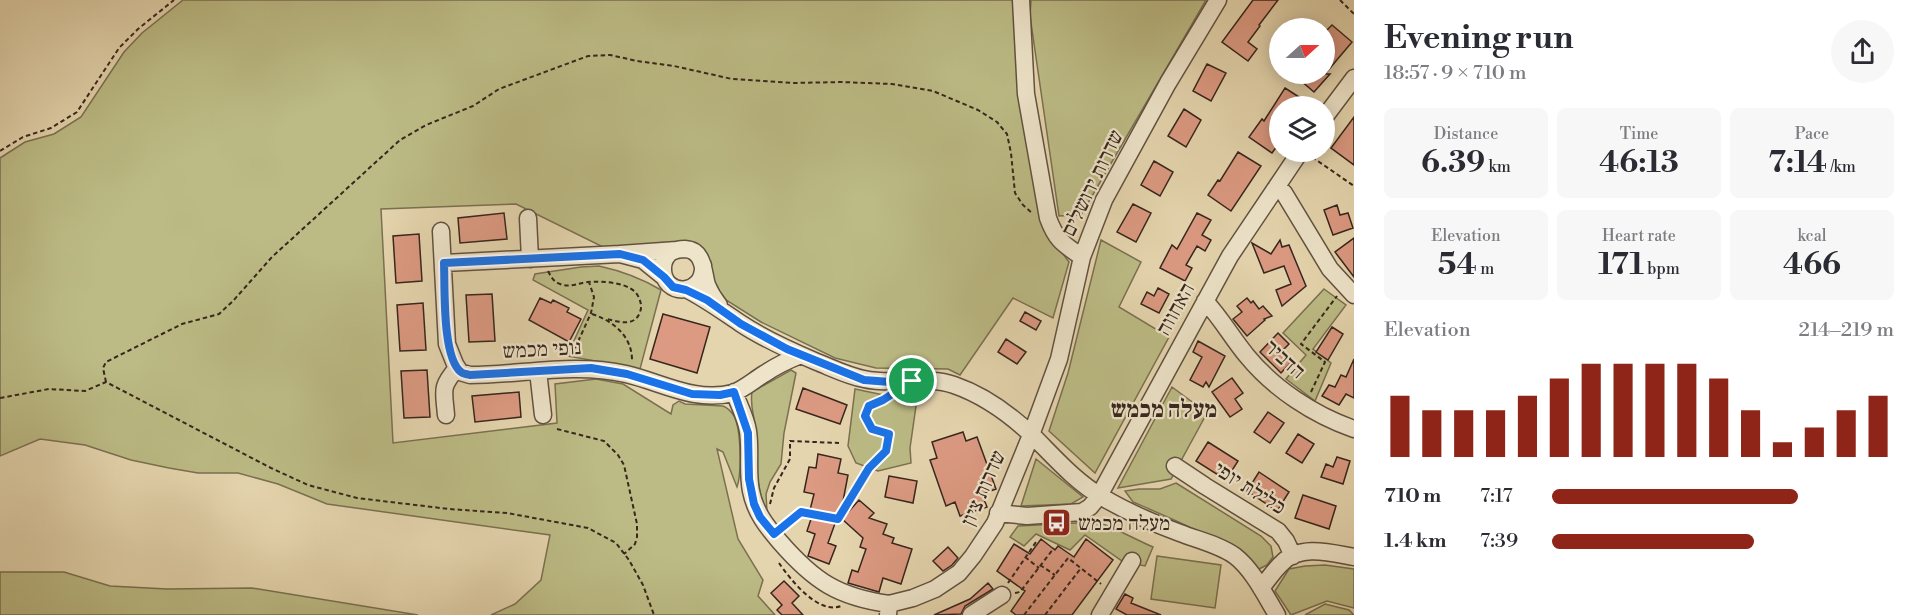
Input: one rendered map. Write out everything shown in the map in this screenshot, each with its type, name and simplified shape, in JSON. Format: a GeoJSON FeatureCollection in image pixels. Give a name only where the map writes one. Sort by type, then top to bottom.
{"type":"FeatureCollection","features":[{"type":"Feature","properties":{"kind":"street"},"geometry":{"type":"LineString","coordinates":[[1021,0],[1026,94],[1047,218],[1053,232],[1062,243],[1082,257]]}},
{"type":"Feature","properties":{"kind":"street","name":"שדרות ירושלים"},"geometry":{"type":"LineString","coordinates":[[1031,435],[1059,359],[1082,257],[1104,200],[1168,83],[1218,0]]}},
{"type":"Feature","properties":{"kind":"street"},"geometry":{"type":"LineString","coordinates":[[1335,103],[1354,78]]}},
{"type":"Feature","properties":{"kind":"street","name":"האחווה"},"geometry":{"type":"LineString","coordinates":[[1099,496],[1230,256],[1295,162]]}},
{"type":"Feature","properties":{"kind":"street"},"geometry":{"type":"LineString","coordinates":[[1277,186],[1284,193],[1324,260],[1349,291]]}},
{"type":"Feature","properties":{"kind":"street"},"geometry":{"type":"LineString","coordinates":[[528,218],[530,259]]}},
{"type":"Feature","properties":{"kind":"street"},"geometry":{"type":"LineString","coordinates":[[441,231],[447,344],[457,368],[445,382],[446,416]]}},
{"type":"Feature","properties":{"kind":"street"},"geometry":{"type":"LineString","coordinates":[[444,263],[684,249],[696,253],[703,265],[714,300],[723,310]]}},
{"type":"Feature","properties":{"kind":"street"},"geometry":{"type":"LineString","coordinates":[[664,277],[666,257],[677,250]]}},
{"type":"Feature","properties":{"kind":"street"},"geometry":{"type":"LineString","coordinates":[[620,254],[643,260],[673,287],[686,290],[723,310],[741,324],[801,355],[864,380],[937,381],[955,385],[988,402],[1031,435],[1099,496],[1156,524],[1234,555],[1246,567],[1277,615]]}},
{"type":"Feature","properties":{"kind":"street"},"geometry":{"type":"LineString","coordinates":[[686,290],[698,284],[703,265]]}},
{"type":"Feature","properties":{"kind":"street","name":"הדביר"},"geometry":{"type":"LineString","coordinates":[[1205,301],[1246,356],[1262,373],[1305,406],[1332,422],[1354,429]]}},
{"type":"Feature","properties":{"kind":"street"},"geometry":{"type":"LineString","coordinates":[[761,334],[766,347],[766,368],[762,375]]}},
{"type":"Feature","properties":{"kind":"street","name":"נופי מכמש"},"geometry":{"type":"LineString","coordinates":[[457,368],[460,372],[470,375],[591,368],[627,374],[692,394],[720,395],[734,392],[801,355]]}},
{"type":"Feature","properties":{"kind":"street"},"geometry":{"type":"LineString","coordinates":[[538,371],[543,415]]}},
{"type":"Feature","properties":{"kind":"street"},"geometry":{"type":"LineString","coordinates":[[734,392],[748,433],[749,479],[754,504],[760,517],[797,561],[813,576],[840,591],[889,609]]}},
{"type":"Feature","properties":{"kind":"street","name":"שדרות ציון"},"geometry":{"type":"LineString","coordinates":[[889,609],[935,589],[959,573],[995,523],[1031,435]]}},
{"type":"Feature","properties":{"kind":"street","name":"כלילת יופי"},"geometry":{"type":"LineString","coordinates":[[1175,466],[1278,531],[1293,556]]}},
{"type":"Feature","properties":{"kind":"street"},"geometry":{"type":"LineString","coordinates":[[998,513],[1027,516],[1082,513],[1099,496]]}},
{"type":"Feature","properties":{"kind":"street"},"geometry":{"type":"LineString","coordinates":[[1261,588],[1283,561],[1297,553],[1314,551],[1354,556]]}},
{"type":"Feature","properties":{"kind":"street"},"geometry":{"type":"LineString","coordinates":[[1107,613],[1113,593],[1132,561]]}},
{"type":"Feature","properties":{"kind":"street"},"geometry":{"type":"LineString","coordinates":[[971,615],[1002,595]]}},
{"type":"Feature","properties":{"kind":"path"},"geometry":{"type":"LineString","coordinates":[[0,151],[23,137],[51,128],[77,112],[119,48],[138,29],[174,0]]}},
{"type":"Feature","properties":{"kind":"path"},"geometry":{"type":"LineString","coordinates":[[1340,0],[1354,14]]}},
{"type":"Feature","properties":{"kind":"path"},"geometry":{"type":"LineString","coordinates":[[106,382],[103,368],[106,362],[182,324],[219,314],[272,257],[400,140],[426,125],[473,106],[499,89],[588,56],[610,55],[732,79],[794,84],[841,82],[892,84],[933,91],[978,110],[997,122],[1007,134],[1015,193],[1023,205],[1036,215],[1047,218]]}},
{"type":"Feature","properties":{"kind":"path"},"geometry":{"type":"LineString","coordinates":[[1317,162],[1354,186]]}},
{"type":"Feature","properties":{"kind":"path"},"geometry":{"type":"LineString","coordinates":[[547,258],[551,277],[558,284],[570,286],[589,282],[620,285],[638,294],[641,304],[636,318],[628,323],[620,323],[591,313]]}},
{"type":"Feature","properties":{"kind":"path"},"geometry":{"type":"LineString","coordinates":[[571,369],[571,358],[591,313],[594,297],[589,282]]}},
{"type":"Feature","properties":{"kind":"path"},"geometry":{"type":"LineString","coordinates":[[1305,406],[1325,363],[1301,344],[1349,291]]}},
{"type":"Feature","properties":{"kind":"path"},"geometry":{"type":"LineString","coordinates":[[607,319],[628,341],[632,362],[627,374]]}},
{"type":"Feature","properties":{"kind":"path"},"geometry":{"type":"LineString","coordinates":[[0,398],[49,389],[85,391],[106,382]]}},
{"type":"Feature","properties":{"kind":"path"},"geometry":{"type":"LineString","coordinates":[[106,382],[308,485],[357,498],[507,513],[588,528],[616,543],[643,585],[654,615]]}},
{"type":"Feature","properties":{"kind":"path"},"geometry":{"type":"LineString","coordinates":[[774,534],[801,512],[838,519],[869,468],[886,451],[889,434],[872,429],[865,416],[869,406],[892,394]]}},
{"type":"Feature","properties":{"kind":"path"},"geometry":{"type":"LineString","coordinates":[[557,429],[604,441],[624,465],[637,524],[637,537],[635,544],[624,554]]}},
{"type":"Feature","properties":{"kind":"path"},"geometry":{"type":"LineString","coordinates":[[770,506],[774,488],[790,459],[790,441],[839,443]]}},
{"type":"Feature","properties":{"kind":"path"},"geometry":{"type":"LineString","coordinates":[[1002,595],[1036,542]]}},
{"type":"Feature","properties":{"kind":"path"},"geometry":{"type":"LineString","coordinates":[[1002,595],[1020,592],[1054,548]]}},
{"type":"Feature","properties":{"kind":"path"},"geometry":{"type":"LineString","coordinates":[[1025,557],[1055,575]]}},
{"type":"Feature","properties":{"kind":"path"},"geometry":{"type":"LineString","coordinates":[[1024,615],[1068,558],[1113,593]]}},
{"type":"Feature","properties":{"kind":"path"},"geometry":{"type":"LineString","coordinates":[[779,563],[791,582],[816,604],[836,609],[857,598]]}},
{"type":"Feature","properties":{"kind":"path"},"geometry":{"type":"LineString","coordinates":[[1045,615],[1081,568]]}},
{"type":"Feature","properties":{"kind":"shaded area"},"geometry":{"type":"Polygon","coordinates":[[[183,0],[1015,0],[1048,234],[1069,262],[1053,318],[1013,298],[960,375],[948,369],[876,368],[835,358],[761,322],[726,300],[710,279],[703,253],[605,248],[516,204],[381,209],[393,443],[557,423],[555,384],[596,379],[623,384],[671,414],[673,405],[679,401],[685,404],[723,406],[734,416],[738,431],[740,462],[737,487],[723,452],[717,449],[738,539],[763,580],[758,596],[775,615],[491,615],[515,604],[541,580],[550,535],[327,504],[278,484],[238,473],[198,473],[169,468],[131,460],[85,445],[40,439],[0,456],[0,158],[25,142],[54,134],[81,117],[124,52],[142,33],[183,0]]]}},
{"type":"Feature","properties":{"kind":"shaded area"},"geometry":{"type":"Polygon","coordinates":[[[1031,0],[1206,0],[1081,215],[1059,216],[1030,16],[1031,0]]]}},
{"type":"Feature","properties":{"kind":"shaded area"},"geometry":{"type":"Polygon","coordinates":[[[1101,240],[1141,262],[1119,307],[1169,337],[1095,473],[1049,431],[1068,373],[1101,240]]]}},
{"type":"Feature","properties":{"kind":"shaded area"},"geometry":{"type":"Polygon","coordinates":[[[599,266],[631,275],[661,290],[640,369],[567,356],[588,310],[533,280],[535,274],[599,266]]]}},
{"type":"Feature","properties":{"kind":"shaded area"},"geometry":{"type":"Polygon","coordinates":[[[1324,289],[1346,305],[1313,349],[1331,363],[1315,401],[1286,379],[1306,355],[1283,333],[1324,289]]]}},
{"type":"Feature","properties":{"kind":"shaded area"},"geometry":{"type":"Polygon","coordinates":[[[791,370],[796,373],[784,433],[781,464],[766,494],[767,512],[758,480],[752,392],[791,370]]]}},
{"type":"Feature","properties":{"kind":"shaded area"},"geometry":{"type":"Polygon","coordinates":[[[1172,387],[1207,413],[1171,479],[1118,488],[1172,387]]]}},
{"type":"Feature","properties":{"kind":"shaded area"},"geometry":{"type":"Polygon","coordinates":[[[855,389],[898,398],[917,399],[910,448],[911,463],[878,471],[856,463],[848,446],[855,389]]]}},
{"type":"Feature","properties":{"kind":"shaded area"},"geometry":{"type":"Polygon","coordinates":[[[1036,459],[1083,497],[1071,504],[1021,506],[1036,459]]]}},
{"type":"Feature","properties":{"kind":"shaded area"},"geometry":{"type":"Polygon","coordinates":[[[1176,483],[1261,536],[1271,546],[1273,557],[1267,565],[1259,569],[1214,540],[1133,502],[1125,491],[1160,489],[1176,483]]]}},
{"type":"Feature","properties":{"kind":"shaded area"},"geometry":{"type":"Polygon","coordinates":[[[1097,522],[1153,547],[1145,566],[1122,561],[1085,535],[1070,550],[1036,534],[1024,546],[1010,537],[1018,526],[1097,522]]]}},
{"type":"Feature","properties":{"kind":"shaded area"},"geometry":{"type":"Polygon","coordinates":[[[1157,556],[1221,565],[1215,608],[1151,599],[1157,556]]]}},
{"type":"Feature","properties":{"kind":"shaded area"},"geometry":{"type":"Polygon","coordinates":[[[1325,565],[1354,569],[1354,608],[1327,601],[1291,615],[1275,591],[1289,569],[1325,565]]]}},
{"type":"Feature","properties":{"kind":"shaded area"},"geometry":{"type":"Polygon","coordinates":[[[0,572],[64,572],[110,586],[167,589],[252,588],[418,615],[0,615],[0,572]]]}},
{"type":"Feature","properties":{"kind":"shaded area"},"geometry":{"type":"Polygon","coordinates":[[[1325,604],[1349,610],[1354,615],[1305,615],[1325,604]]]}},
{"type":"Feature","properties":{"kind":"building"},"geometry":{"type":"Polygon","coordinates":[[[1253,0],[1278,0],[1248,42],[1257,49],[1248,61],[1222,42],[1253,0]]]}},
{"type":"Feature","properties":{"kind":"building"},"geometry":{"type":"Polygon","coordinates":[[[1335,28],[1352,42],[1335,62],[1335,28]]]}},
{"type":"Feature","properties":{"kind":"building"},"geometry":{"type":"Polygon","coordinates":[[[1207,64],[1226,73],[1211,101],[1193,91],[1207,64]]]}},
{"type":"Feature","properties":{"kind":"building"},"geometry":{"type":"Polygon","coordinates":[[[1305,84],[1321,84],[1314,92],[1305,84]]]}},
{"type":"Feature","properties":{"kind":"building"},"geometry":{"type":"Polygon","coordinates":[[[1285,88],[1297,96],[1280,96],[1285,88]]]}},
{"type":"Feature","properties":{"kind":"building"},"geometry":{"type":"Polygon","coordinates":[[[1184,109],[1201,120],[1186,147],[1168,136],[1184,109]]]}},
{"type":"Feature","properties":{"kind":"building"},"geometry":{"type":"Polygon","coordinates":[[[1269,113],[1269,151],[1249,137],[1262,119],[1264,121],[1269,113]]]}},
{"type":"Feature","properties":{"kind":"building"},"geometry":{"type":"Polygon","coordinates":[[[1354,117],[1354,165],[1335,151],[1335,143],[1354,117]]]}},
{"type":"Feature","properties":{"kind":"building"},"geometry":{"type":"Polygon","coordinates":[[[1238,152],[1261,166],[1231,211],[1208,195],[1218,180],[1220,181],[1238,152]]]}},
{"type":"Feature","properties":{"kind":"building"},"geometry":{"type":"Polygon","coordinates":[[[1154,161],[1173,172],[1160,196],[1141,185],[1154,161]]]}},
{"type":"Feature","properties":{"kind":"building"},"geometry":{"type":"Polygon","coordinates":[[[1133,204],[1151,213],[1136,242],[1117,232],[1133,204]]]}},
{"type":"Feature","properties":{"kind":"building"},"geometry":{"type":"Polygon","coordinates":[[[1337,205],[1340,215],[1348,213],[1353,228],[1333,235],[1324,210],[1337,205]]]}},
{"type":"Feature","properties":{"kind":"building"},"geometry":{"type":"Polygon","coordinates":[[[504,213],[507,239],[460,243],[458,218],[504,213]]]}},
{"type":"Feature","properties":{"kind":"building"},"geometry":{"type":"Polygon","coordinates":[[[1197,213],[1211,220],[1202,235],[1211,240],[1205,251],[1197,246],[1186,265],[1192,268],[1185,281],[1160,268],[1172,245],[1177,249],[1197,213]]]}},
{"type":"Feature","properties":{"kind":"building"},"geometry":{"type":"Polygon","coordinates":[[[419,234],[422,281],[396,283],[393,236],[419,234]]]}},
{"type":"Feature","properties":{"kind":"building"},"geometry":{"type":"Polygon","coordinates":[[[1354,238],[1354,277],[1335,252],[1354,238]]]}},
{"type":"Feature","properties":{"kind":"building"},"geometry":{"type":"Polygon","coordinates":[[[1280,240],[1282,247],[1289,245],[1306,286],[1282,306],[1276,290],[1291,284],[1284,266],[1264,273],[1252,243],[1271,254],[1280,240]]]}},
{"type":"Feature","properties":{"kind":"building"},"geometry":{"type":"Polygon","coordinates":[[[1158,288],[1169,294],[1159,313],[1141,304],[1147,292],[1154,296],[1158,288]]]}},
{"type":"Feature","properties":{"kind":"building"},"geometry":{"type":"Polygon","coordinates":[[[492,294],[495,341],[469,342],[466,295],[492,294]]]}},
{"type":"Feature","properties":{"kind":"building"},"geometry":{"type":"Polygon","coordinates":[[[540,298],[551,303],[553,300],[569,308],[567,312],[581,319],[569,342],[529,320],[540,298]]]}},
{"type":"Feature","properties":{"kind":"building"},"geometry":{"type":"Polygon","coordinates":[[[1247,298],[1251,303],[1253,301],[1259,309],[1263,306],[1272,316],[1264,319],[1247,336],[1233,319],[1242,312],[1237,306],[1247,298]]]}},
{"type":"Feature","properties":{"kind":"building"},"geometry":{"type":"Polygon","coordinates":[[[423,303],[426,350],[400,351],[397,305],[423,303]]]}},
{"type":"Feature","properties":{"kind":"building"},"geometry":{"type":"Polygon","coordinates":[[[1025,312],[1041,321],[1036,330],[1020,321],[1025,312]]]}},
{"type":"Feature","properties":{"kind":"building"},"geometry":{"type":"Polygon","coordinates":[[[663,314],[710,327],[697,373],[650,359],[663,314]]]}},
{"type":"Feature","properties":{"kind":"building"},"geometry":{"type":"Polygon","coordinates":[[[1332,327],[1343,334],[1328,360],[1316,352],[1332,327]]]}},
{"type":"Feature","properties":{"kind":"building"},"geometry":{"type":"Polygon","coordinates":[[[1278,333],[1289,344],[1282,351],[1292,361],[1281,373],[1260,352],[1278,333]]]}},
{"type":"Feature","properties":{"kind":"building"},"geometry":{"type":"Polygon","coordinates":[[[1006,339],[1026,352],[1017,364],[998,352],[1006,339]]]}},
{"type":"Feature","properties":{"kind":"building"},"geometry":{"type":"Polygon","coordinates":[[[1198,341],[1225,356],[1209,387],[1206,382],[1203,387],[1190,380],[1202,357],[1193,352],[1198,341]]]}},
{"type":"Feature","properties":{"kind":"building"},"geometry":{"type":"Polygon","coordinates":[[[1354,359],[1354,398],[1346,394],[1339,405],[1322,396],[1329,385],[1335,387],[1341,375],[1346,377],[1354,359]]]}},
{"type":"Feature","properties":{"kind":"building"},"geometry":{"type":"Polygon","coordinates":[[[427,370],[430,417],[404,418],[401,371],[427,370]]]}},
{"type":"Feature","properties":{"kind":"building"},"geometry":{"type":"Polygon","coordinates":[[[1232,378],[1243,393],[1235,399],[1242,409],[1230,417],[1212,392],[1232,378]]]}},
{"type":"Feature","properties":{"kind":"building"},"geometry":{"type":"Polygon","coordinates":[[[803,388],[847,405],[840,424],[796,409],[803,388]]]}},
{"type":"Feature","properties":{"kind":"building"},"geometry":{"type":"Polygon","coordinates":[[[519,392],[521,417],[475,422],[472,396],[519,392]]]}},
{"type":"Feature","properties":{"kind":"building"},"geometry":{"type":"Polygon","coordinates":[[[1268,412],[1284,423],[1270,443],[1254,432],[1268,412]]]}},
{"type":"Feature","properties":{"kind":"building"},"geometry":{"type":"Polygon","coordinates":[[[963,432],[966,441],[977,437],[996,489],[982,494],[987,507],[960,516],[955,502],[946,506],[930,460],[937,458],[932,442],[963,432]]]}},
{"type":"Feature","properties":{"kind":"building"},"geometry":{"type":"Polygon","coordinates":[[[1298,434],[1314,444],[1302,463],[1286,453],[1298,434]]]}},
{"type":"Feature","properties":{"kind":"building"},"geometry":{"type":"Polygon","coordinates":[[[1208,442],[1238,461],[1226,480],[1196,461],[1208,442]]]}},
{"type":"Feature","properties":{"kind":"building"},"geometry":{"type":"Polygon","coordinates":[[[818,454],[841,459],[838,473],[848,475],[840,517],[838,515],[828,543],[836,546],[829,564],[808,556],[815,534],[807,531],[814,510],[810,510],[814,494],[804,492],[809,467],[816,468],[818,454]]]}},
{"type":"Feature","properties":{"kind":"building"},"geometry":{"type":"Polygon","coordinates":[[[1337,457],[1350,461],[1343,484],[1321,477],[1326,464],[1333,467],[1337,457]]]}},
{"type":"Feature","properties":{"kind":"building"},"geometry":{"type":"Polygon","coordinates":[[[1259,472],[1289,492],[1277,511],[1247,491],[1259,472]]]}},
{"type":"Feature","properties":{"kind":"building"},"geometry":{"type":"Polygon","coordinates":[[[889,476],[917,481],[913,503],[885,497],[889,476]]]}},
{"type":"Feature","properties":{"kind":"building"},"geometry":{"type":"Polygon","coordinates":[[[1303,495],[1336,506],[1329,529],[1295,518],[1303,495]]]}},
{"type":"Feature","properties":{"kind":"building"},"geometry":{"type":"Polygon","coordinates":[[[859,500],[874,513],[869,518],[887,524],[883,534],[894,538],[892,543],[912,549],[901,584],[883,578],[879,592],[848,583],[852,570],[858,572],[866,549],[860,547],[863,538],[842,519],[859,500]]]}},
{"type":"Feature","properties":{"kind":"building"},"geometry":{"type":"Polygon","coordinates":[[[1041,539],[1055,550],[1058,546],[1074,557],[1086,539],[1113,560],[1072,615],[1016,615],[1011,611],[1025,591],[997,571],[1014,544],[1030,554],[1041,539]]]}},
{"type":"Feature","properties":{"kind":"building"},"geometry":{"type":"Polygon","coordinates":[[[948,547],[958,558],[943,571],[933,561],[948,547]]]}},
{"type":"Feature","properties":{"kind":"building"},"geometry":{"type":"Polygon","coordinates":[[[784,581],[799,596],[792,603],[803,615],[782,615],[777,610],[782,605],[771,593],[784,581]]]}},
{"type":"Feature","properties":{"kind":"building"},"geometry":{"type":"Polygon","coordinates":[[[988,583],[993,589],[965,606],[961,614],[934,615],[970,599],[988,583]]]}},
{"type":"Feature","properties":{"kind":"building"},"geometry":{"type":"Polygon","coordinates":[[[1125,594],[1133,598],[1131,603],[1161,615],[1127,615],[1116,609],[1125,594]]]}},
{"type":"Feature","properties":{"kind":"place","name":"מעלה מכמש"},"geometry":{"type":"Point","coordinates":[1057,523]}},
{"type":"Feature","properties":{"kind":"district","name":"מעלה מכמש"},"geometry":{"type":"Point","coordinates":[1164,409]}},
{"type":"Feature","properties":{"kind":"route"},"geometry":{"type":"LineString","coordinates":[[629,255],[653,267],[673,287],[686,290],[707,300],[741,324],[787,349],[864,380],[912,381],[883,400],[869,406],[865,416],[872,429],[889,434],[886,451],[869,468],[838,519],[801,512],[774,534],[760,517],[754,504],[749,479],[747,424],[734,392],[720,395],[692,394],[627,374],[591,368],[482,375],[460,372],[450,355],[447,344],[444,263],[629,255]]}}]}
